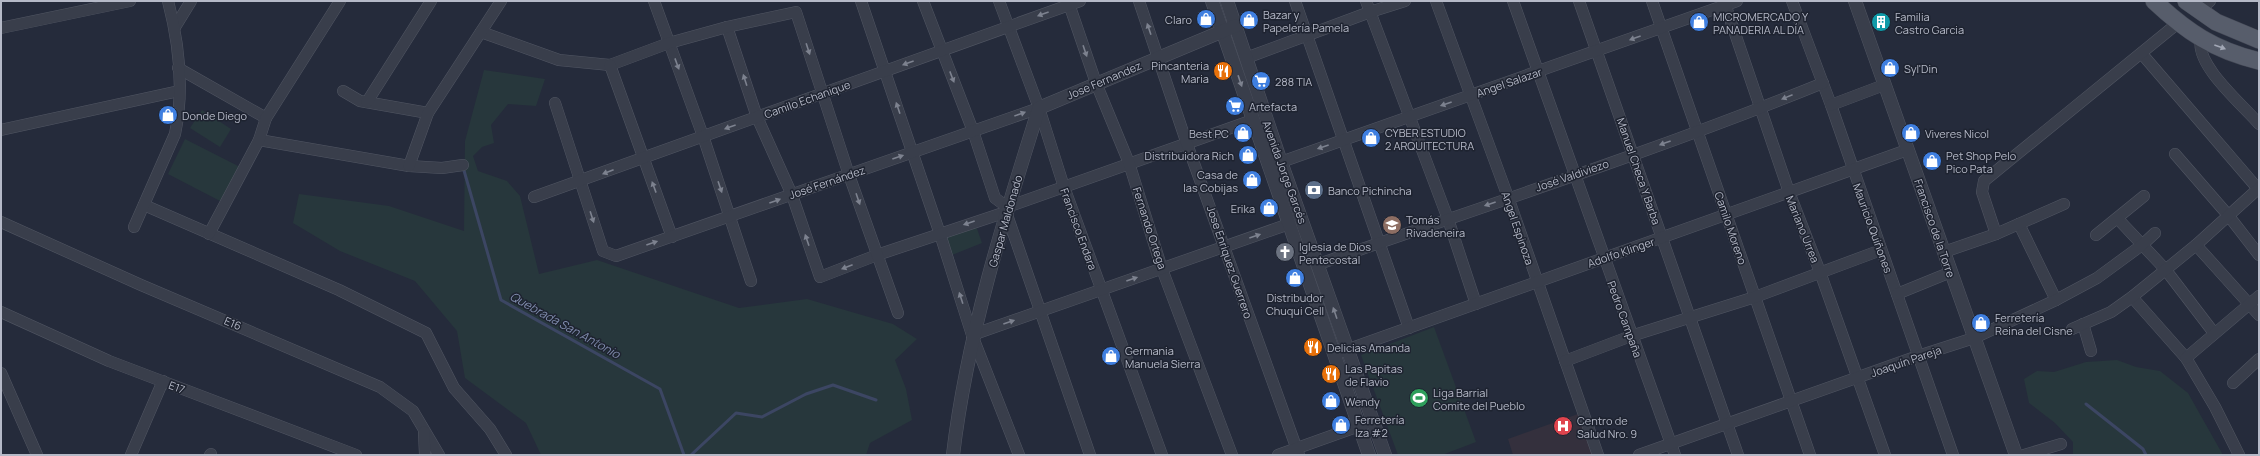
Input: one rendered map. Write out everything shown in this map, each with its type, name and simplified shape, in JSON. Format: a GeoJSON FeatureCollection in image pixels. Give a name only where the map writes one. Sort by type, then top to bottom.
{"type":"FeatureCollection","features":[{"type":"Feature","properties":{"kind":"main road"},"geometry":{"type":"LineString","coordinates":[[2154,1],[2178,23],[2201,40],[2259,61]]}},
{"type":"Feature","properties":{"kind":"main road"},"geometry":{"type":"LineString","coordinates":[[2198,4],[2216,22],[2259,40]]}},
{"type":"Feature","properties":{"kind":"street"},"geometry":{"type":"LineString","coordinates":[[1,28],[130,1]]}},
{"type":"Feature","properties":{"kind":"street"},"geometry":{"type":"LineString","coordinates":[[134,227],[175,134],[178,118],[180,91],[175,27],[168,1]]}},
{"type":"Feature","properties":{"kind":"street"},"geometry":{"type":"LineString","coordinates":[[175,27],[191,1]]}},
{"type":"Feature","properties":{"kind":"street"},"geometry":{"type":"LineString","coordinates":[[209,234],[259,140],[266,118],[340,1]]}},
{"type":"Feature","properties":{"kind":"street"},"geometry":{"type":"LineString","coordinates":[[367,102],[431,1]]}},
{"type":"Feature","properties":{"kind":"street"},"geometry":{"type":"LineString","coordinates":[[409,166],[428,113],[501,1]]}},
{"type":"Feature","properties":{"kind":"street"},"geometry":{"type":"LineString","coordinates":[[654,1],[703,136],[751,281]]}},
{"type":"Feature","properties":{"kind":"street"},"geometry":{"type":"LineString","coordinates":[[861,1],[913,152],[972,335],[1019,455]]}},
{"type":"Feature","properties":{"kind":"street"},"geometry":{"type":"LineString","coordinates":[[923,1],[973,131],[995,198],[1007,210],[1090,455]]}},
{"type":"Feature","properties":{"kind":"street","name":"Francisco Endara"},"geometry":{"type":"LineString","coordinates":[[998,1],[1039,108],[1064,187],[1162,455]]}},
{"type":"Feature","properties":{"kind":"street","name":"Camilo Echanique"},"geometry":{"type":"LineString","coordinates":[[534,197],[581,182],[703,136],[942,51],[1068,3],[1080,1]]}},
{"type":"Feature","properties":{"kind":"street","name":"Jose Enriquez Guerrero"},"geometry":{"type":"LineString","coordinates":[[1139,1],[1187,144],[1298,452]]}},
{"type":"Feature","properties":{"kind":"street","name":"Avenida Jorge Garcés"},"geometry":{"type":"LineString","coordinates":[[1212,1],[1369,455]]}},
{"type":"Feature","properties":{"kind":"street","name":"Avenida Jorge Garcés"},"geometry":{"type":"LineString","coordinates":[[1227,1],[1281,162],[1319,264],[1386,455]]}},
{"type":"Feature","properties":{"kind":"street"},"geometry":{"type":"LineString","coordinates":[[1295,1],[1409,328]]}},
{"type":"Feature","properties":{"kind":"street"},"geometry":{"type":"LineString","coordinates":[[1246,58],[1307,36],[1368,6],[1405,1]]}},
{"type":"Feature","properties":{"kind":"street","name":"Angel Espinoza"},"geometry":{"type":"LineString","coordinates":[[1436,1],[1469,96],[1508,197],[1598,455]]}},
{"type":"Feature","properties":{"kind":"street","name":"Pedro Campaña"},"geometry":{"type":"LineString","coordinates":[[1513,1],[1631,336],[1675,455]]}},
{"type":"Feature","properties":{"kind":"street","name":"Manuel Checa Y Barba"},"geometry":{"type":"LineString","coordinates":[[1579,1],[1598,51],[1738,455]]}},
{"type":"Feature","properties":{"kind":"street","name":"Camilo Moreno"},"geometry":{"type":"LineString","coordinates":[[1652,1],[1810,455]]}},
{"type":"Feature","properties":{"kind":"street","name":"Angel Salazar"},"geometry":{"type":"LineString","coordinates":[[1281,162],[1598,51],[1725,3],[1737,1]]}},
{"type":"Feature","properties":{"kind":"street","name":"Mauricio Quiñones"},"geometry":{"type":"LineString","coordinates":[[1792,1],[1831,105],[1852,170],[1953,455]]}},
{"type":"Feature","properties":{"kind":"street","name":"Francisco de la Torre"},"geometry":{"type":"LineString","coordinates":[[1855,1],[2016,455]]}},
{"type":"Feature","properties":{"kind":"street","name":"Fernando Ortega"},"geometry":{"type":"LineString","coordinates":[[1068,3],[1096,83],[1129,163],[1162,268],[1232,455]]}},
{"type":"Feature","properties":{"kind":"street","name":"Mariano Urrea"},"geometry":{"type":"LineString","coordinates":[[1725,3],[1788,192],[1820,272],[1884,455]]}},
{"type":"Feature","properties":{"kind":"street"},"geometry":{"type":"LineString","coordinates":[[1368,6],[1448,219],[1476,304]]}},
{"type":"Feature","properties":{"kind":"street"},"geometry":{"type":"LineString","coordinates":[[481,32],[560,60],[610,65],[669,43],[727,27],[796,12],[849,175],[898,313]]}},
{"type":"Feature","properties":{"kind":"street"},"geometry":{"type":"LineString","coordinates":[[1996,234],[1982,192],[1984,181],[2142,54],[2178,23]]}},
{"type":"Feature","properties":{"kind":"street","name":"Jose Fernandez"},"geometry":{"type":"LineString","coordinates":[[1039,108],[1235,26]]}},
{"type":"Feature","properties":{"kind":"street"},"geometry":{"type":"LineString","coordinates":[[727,27],[757,117],[792,195],[820,277],[877,255],[1007,210],[1129,163],[1253,120]]}},
{"type":"Feature","properties":{"kind":"street"},"geometry":{"type":"LineString","coordinates":[[2201,40],[2199,48],[2209,70],[2259,124]]}},
{"type":"Feature","properties":{"kind":"street"},"geometry":{"type":"LineString","coordinates":[[2072,328],[2111,312],[2132,297],[2196,245],[2259,189],[2142,54]]}},
{"type":"Feature","properties":{"kind":"street"},"geometry":{"type":"LineString","coordinates":[[610,65],[672,237]]}},
{"type":"Feature","properties":{"kind":"street"},"geometry":{"type":"LineString","coordinates":[[178,68],[266,118]]}},
{"type":"Feature","properties":{"kind":"street","name":"José Valdiviezo"},"geometry":{"type":"LineString","coordinates":[[1319,264],[1633,154],[1761,108],[1823,83]]}},
{"type":"Feature","properties":{"kind":"street"},"geometry":{"type":"LineString","coordinates":[[1831,105],[1884,85]]}},
{"type":"Feature","properties":{"kind":"street"},"geometry":{"type":"LineString","coordinates":[[1,130],[180,91]]}},
{"type":"Feature","properties":{"kind":"street"},"geometry":{"type":"LineString","coordinates":[[343,91],[360,101],[428,113]]}},
{"type":"Feature","properties":{"kind":"street"},"geometry":{"type":"LineString","coordinates":[[555,103],[581,182]]}},
{"type":"Feature","properties":{"kind":"street","name":"José Fernández"},"geometry":{"type":"LineString","coordinates":[[581,182],[603,251],[616,256],[1039,108]]}},
{"type":"Feature","properties":{"kind":"street","name":"Gaspar Maldonado"},"geometry":{"type":"LineString","coordinates":[[953,455],[972,335],[1007,210],[1039,108]]}},
{"type":"Feature","properties":{"kind":"street"},"geometry":{"type":"LineString","coordinates":[[259,140],[409,166],[442,168],[463,165]]}},
{"type":"Feature","properties":{"kind":"street","name":"Adolfo Klinger"},"geometry":{"type":"LineString","coordinates":[[1334,354],[1907,150]]}},
{"type":"Feature","properties":{"kind":"street"},"geometry":{"type":"LineString","coordinates":[[2175,154],[2228,215],[2259,256]]}},
{"type":"Feature","properties":{"kind":"street"},"geometry":{"type":"LineString","coordinates":[[2096,235],[2118,219],[2144,196]]}},
{"type":"Feature","properties":{"kind":"street"},"geometry":{"type":"LineString","coordinates":[[1944,252],[1996,234],[2064,204]]}},
{"type":"Feature","properties":{"kind":"street"},"geometry":{"type":"LineString","coordinates":[[144,205],[339,290],[426,333],[454,388],[490,429],[506,455]]}},
{"type":"Feature","properties":{"kind":"street"},"geometry":{"type":"LineString","coordinates":[[2118,219],[2165,269],[2214,333]]}},
{"type":"Feature","properties":{"kind":"street","name":"E16"},"geometry":{"type":"LineString","coordinates":[[1,222],[141,285],[380,387],[414,411],[439,455]]}},
{"type":"Feature","properties":{"kind":"street"},"geometry":{"type":"LineString","coordinates":[[972,335],[1289,224]]}},
{"type":"Feature","properties":{"kind":"street"},"geometry":{"type":"LineString","coordinates":[[2019,224],[2056,300]]}},
{"type":"Feature","properties":{"kind":"street","name":"Joaquín Pareja"},"geometry":{"type":"LineString","coordinates":[[1639,455],[1918,356],[1974,338],[2056,300],[2098,278],[2142,245],[2155,233]]}},
{"type":"Feature","properties":{"kind":"street"},"geometry":{"type":"LineString","coordinates":[[2196,245],[2259,315]]}},
{"type":"Feature","properties":{"kind":"street"},"geometry":{"type":"LineString","coordinates":[[1565,361],[1631,336],[1754,297],[1881,250]]}},
{"type":"Feature","properties":{"kind":"street"},"geometry":{"type":"LineString","coordinates":[[1897,294],[1951,272]]}},
{"type":"Feature","properties":{"kind":"street"},"geometry":{"type":"LineString","coordinates":[[2186,358],[2259,296]]}},
{"type":"Feature","properties":{"kind":"street"},"geometry":{"type":"LineString","coordinates":[[2132,297],[2186,358],[2215,407],[2239,455]]}},
{"type":"Feature","properties":{"kind":"street","name":"E17"},"geometry":{"type":"LineString","coordinates":[[1,312],[109,361],[356,455]]}},
{"type":"Feature","properties":{"kind":"street"},"geometry":{"type":"LineString","coordinates":[[2083,324],[2091,351]]}},
{"type":"Feature","properties":{"kind":"street"},"geometry":{"type":"LineString","coordinates":[[2233,384],[2259,359]]}},
{"type":"Feature","properties":{"kind":"street"},"geometry":{"type":"LineString","coordinates":[[1,373],[37,455]]}},
{"type":"Feature","properties":{"kind":"street"},"geometry":{"type":"LineString","coordinates":[[131,455],[163,381]]}},
{"type":"Feature","properties":{"kind":"street"},"geometry":{"type":"LineString","coordinates":[[1278,455],[1298,452],[1373,421]]}},
{"type":"Feature","properties":{"kind":"street"},"geometry":{"type":"LineString","coordinates":[[423,427],[425,455]]}},
{"type":"Feature","properties":{"kind":"street"},"geometry":{"type":"LineString","coordinates":[[2024,455],[2061,444]]}},
{"type":"Feature","properties":{"kind":"shaded area"},"geometry":{"type":"Polygon","coordinates":[[[484,70],[545,79],[536,106],[508,104],[491,125],[494,143],[482,147],[473,156],[478,171],[507,181],[520,196],[539,274],[597,260],[739,308],[807,299],[893,324],[917,339],[895,360],[906,389],[912,420],[870,443],[866,455],[541,455],[526,423],[465,378],[457,331],[415,281],[340,251],[293,223],[299,194],[389,206],[464,231],[465,141],[484,70]]]}},
{"type":"Feature","properties":{"kind":"shaded area"},"geometry":{"type":"Polygon","coordinates":[[[202,110],[231,129],[220,147],[190,128],[202,110]]]}},
{"type":"Feature","properties":{"kind":"shaded area"},"geometry":{"type":"Polygon","coordinates":[[[185,139],[240,167],[222,202],[168,174],[185,139]]]}},
{"type":"Feature","properties":{"kind":"shaded area"},"geometry":{"type":"Polygon","coordinates":[[[975,223],[982,243],[952,255],[944,235],[975,223]]]}},
{"type":"Feature","properties":{"kind":"shaded area","name":"Liga Barrial Comite del Pueblo"},"geometry":{"type":"Polygon","coordinates":[[[1434,327],[1476,442],[1442,455],[1398,455],[1361,355],[1434,327]]]}},
{"type":"Feature","properties":{"kind":"shaded area"},"geometry":{"type":"Polygon","coordinates":[[[2117,360],[2136,367],[2160,371],[2188,393],[2223,455],[2073,455],[2073,442],[2055,423],[2029,403],[2024,379],[2037,371],[2054,372],[2086,362],[2117,360]]]}},
{"type":"Feature","properties":{"kind":"shaded area","name":"Centro de Salud Nro. 9"},"geometry":{"type":"Polygon","coordinates":[[[1578,414],[1593,455],[1513,455],[1508,439],[1578,414]]]}},
{"type":"Feature","properties":{"kind":"waterway","name":"Quebrada San Antonio"},"geometry":{"type":"LineString","coordinates":[[463,167],[501,300],[660,389],[684,455]]}},
{"type":"Feature","properties":{"kind":"waterway"},"geometry":{"type":"LineString","coordinates":[[691,455],[736,413],[762,417],[806,394],[833,385],[876,400]]}},
{"type":"Feature","properties":{"kind":"waterway"},"geometry":{"type":"LineString","coordinates":[[2086,404],[2143,449],[2146,455]]}},
{"type":"Feature","properties":{"kind":"place","name":"Claro"},"geometry":{"type":"Point","coordinates":[1206,19]}},
{"type":"Feature","properties":{"kind":"place","name":"Bazar y Papelería Pamela"},"geometry":{"type":"Point","coordinates":[1249,20]}},
{"type":"Feature","properties":{"kind":"place","name":"MICROMERCADO Y PANADERIA AL DÍA"},"geometry":{"type":"Point","coordinates":[1699,22]}},
{"type":"Feature","properties":{"kind":"place","name":"Familia Castro Garcia"},"geometry":{"type":"Point","coordinates":[1881,22]}},
{"type":"Feature","properties":{"kind":"place","name":"Syl'Din"},"geometry":{"type":"Point","coordinates":[1890,68]}},
{"type":"Feature","properties":{"kind":"place","name":"Pincanteria Maria"},"geometry":{"type":"Point","coordinates":[1223,71]}},
{"type":"Feature","properties":{"kind":"place","name":"288 TIA"},"geometry":{"type":"Point","coordinates":[1261,81]}},
{"type":"Feature","properties":{"kind":"place","name":"Artefacta"},"geometry":{"type":"Point","coordinates":[1235,106]}},
{"type":"Feature","properties":{"kind":"place","name":"Donde Diego"},"geometry":{"type":"Point","coordinates":[168,115]}},
{"type":"Feature","properties":{"kind":"place","name":"Best PC"},"geometry":{"type":"Point","coordinates":[1243,133]}},
{"type":"Feature","properties":{"kind":"place","name":"Viveres Nicol"},"geometry":{"type":"Point","coordinates":[1911,133]}},
{"type":"Feature","properties":{"kind":"place","name":"CYBER ESTUDIO 2 ARQUITECTURA"},"geometry":{"type":"Point","coordinates":[1371,138]}},
{"type":"Feature","properties":{"kind":"place","name":"Distribuidora Rich"},"geometry":{"type":"Point","coordinates":[1248,155]}},
{"type":"Feature","properties":{"kind":"place","name":"Pet Shop Pelo Pico Pata"},"geometry":{"type":"Point","coordinates":[1932,161]}},
{"type":"Feature","properties":{"kind":"place","name":"Casa de las Cobijas"},"geometry":{"type":"Point","coordinates":[1252,180]}},
{"type":"Feature","properties":{"kind":"place","name":"Banco Pichincha"},"geometry":{"type":"Point","coordinates":[1314,190]}},
{"type":"Feature","properties":{"kind":"place","name":"Erika"},"geometry":{"type":"Point","coordinates":[1269,208]}},
{"type":"Feature","properties":{"kind":"place","name":"Tomás Rivadeneira"},"geometry":{"type":"Point","coordinates":[1392,225]}},
{"type":"Feature","properties":{"kind":"place","name":"Iglesia de Dios Pentecostal"},"geometry":{"type":"Point","coordinates":[1285,252]}},
{"type":"Feature","properties":{"kind":"place","name":"Distribudor Chuqui Cell"},"geometry":{"type":"Point","coordinates":[1295,278]}},
{"type":"Feature","properties":{"kind":"place","name":"Ferretería Reina del Cisne"},"geometry":{"type":"Point","coordinates":[1981,323]}},
{"type":"Feature","properties":{"kind":"place","name":"Delicias Amanda"},"geometry":{"type":"Point","coordinates":[1313,347]}},
{"type":"Feature","properties":{"kind":"place","name":"Germania Manuela Sierra"},"geometry":{"type":"Point","coordinates":[1111,356]}},
{"type":"Feature","properties":{"kind":"place","name":"Las Papitas de Flavio"},"geometry":{"type":"Point","coordinates":[1331,374]}},
{"type":"Feature","properties":{"kind":"place","name":"Liga Barrial Comite del Pueblo"},"geometry":{"type":"Point","coordinates":[1419,398]}},
{"type":"Feature","properties":{"kind":"place","name":"Wendy"},"geometry":{"type":"Point","coordinates":[1331,401]}},
{"type":"Feature","properties":{"kind":"place","name":"Ferretería Iza #2"},"geometry":{"type":"Point","coordinates":[1341,425]}},
{"type":"Feature","properties":{"kind":"place","name":"Centro de Salud Nro. 9"},"geometry":{"type":"Point","coordinates":[1563,426]}}]}
